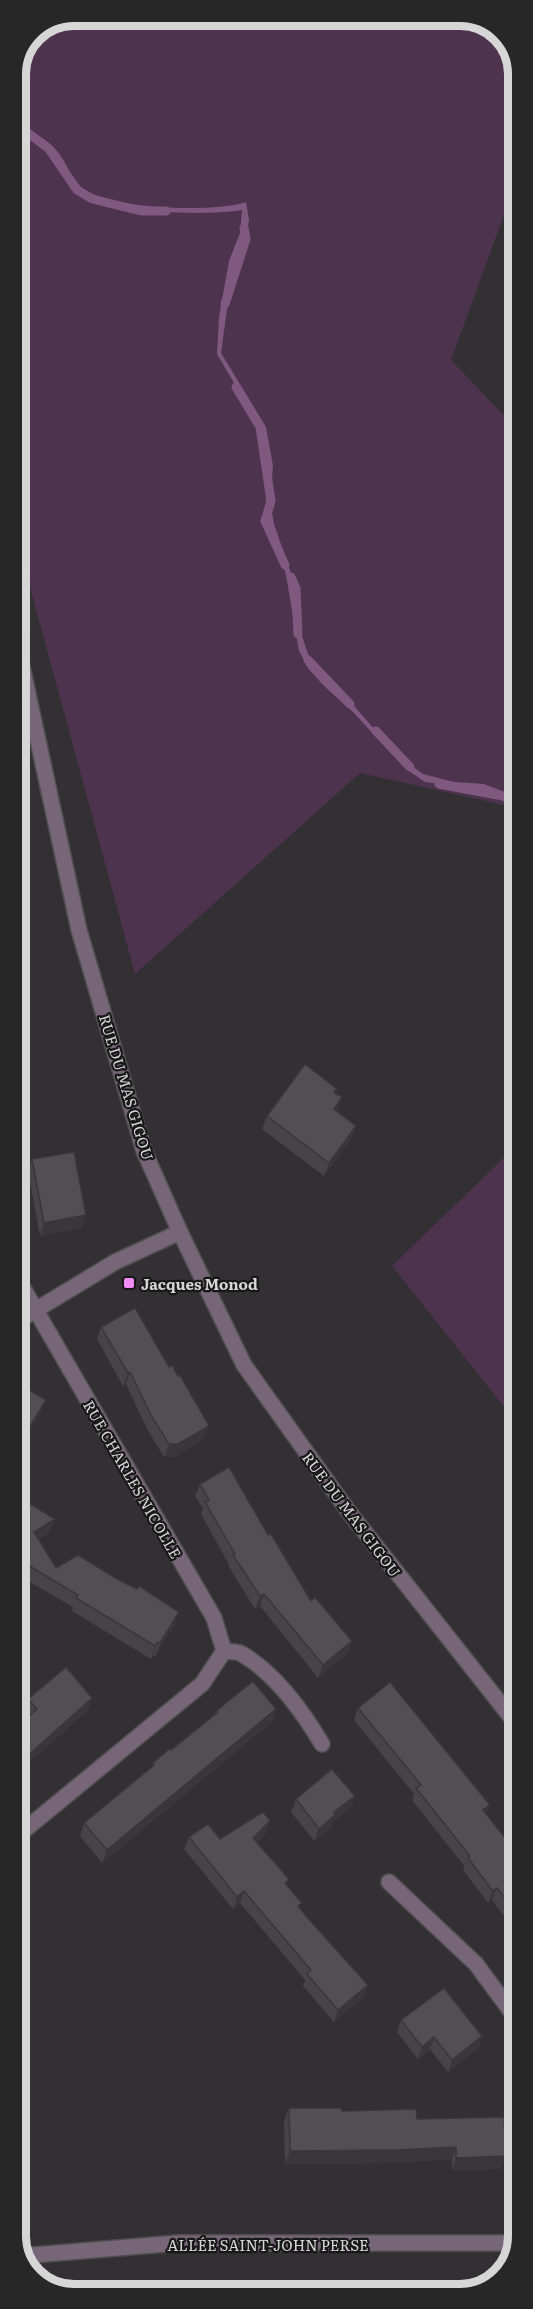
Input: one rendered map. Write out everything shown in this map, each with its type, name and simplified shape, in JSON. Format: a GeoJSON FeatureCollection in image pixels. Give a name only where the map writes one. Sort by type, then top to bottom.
{"type":"FeatureCollection","features":[{"type":"Feature","properties":{"kind":"street","name":"RUE DU MAS GIGOU"},"geometry":{"type":"LineString","coordinates":[[26,685],[79,930],[144,1151],[180,1232],[244,1365],[349,1512],[508,1713]]}},
{"type":"Feature","properties":{"kind":"street"},"geometry":{"type":"LineString","coordinates":[[26,1316],[115,1262],[180,1232]]}},
{"type":"Feature","properties":{"kind":"street","name":"RUE CHARLES NICOLLE"},"geometry":{"type":"LineString","coordinates":[[26,1294],[214,1618],[224,1651]]}},
{"type":"Feature","properties":{"kind":"street"},"geometry":{"type":"LineString","coordinates":[[26,1830],[202,1684],[224,1651],[240,1653],[270,1676],[310,1724],[322,1744]]}},
{"type":"Feature","properties":{"kind":"street"},"geometry":{"type":"LineString","coordinates":[[389,1882],[476,1964],[508,2007]]}},
{"type":"Feature","properties":{"kind":"street","name":"ALLÉE SAINT-JOHN PERSE"},"geometry":{"type":"LineString","coordinates":[[30,2255],[178,2243],[507,2243]]}},
{"type":"Feature","properties":{"kind":"shaded area"},"geometry":{"type":"Polygon","coordinates":[[[64,26],[469,26],[478,29],[496,42],[507,64],[508,204],[451,360],[508,420],[508,806],[360,773],[135,974],[26,573],[26,64],[29,55],[47,34],[64,26]]]}},
{"type":"Feature","properties":{"kind":"shaded area"},"geometry":{"type":"Polygon","coordinates":[[[26,129],[53,146],[80,186],[93,194],[112,200],[135,205],[186,208],[210,208],[246,202],[249,220],[246,239],[233,266],[221,353],[266,427],[273,466],[270,502],[274,524],[296,588],[298,624],[308,654],[322,678],[355,707],[397,755],[423,774],[454,782],[484,784],[508,793],[508,799],[480,789],[425,782],[406,769],[354,713],[323,685],[308,668],[299,651],[286,575],[277,542],[265,521],[268,464],[260,427],[217,354],[219,317],[229,261],[240,233],[242,210],[182,213],[133,209],[92,199],[75,187],[54,152],[26,133],[26,129]]]}},
{"type":"Feature","properties":{"kind":"shaded area"},"geometry":{"type":"Polygon","coordinates":[[[508,1154],[508,1411],[392,1266],[508,1154]]]}},
{"type":"Feature","properties":{"kind":"building"},"geometry":{"type":"Polygon","coordinates":[[[305,1064],[337,1089],[334,1092],[342,1097],[334,1109],[356,1126],[329,1163],[267,1116],[305,1064]]]}},
{"type":"Feature","properties":{"kind":"building"},"geometry":{"type":"Polygon","coordinates":[[[74,1152],[86,1215],[44,1223],[32,1159],[74,1152]]]}},
{"type":"Feature","properties":{"kind":"building"},"geometry":{"type":"Polygon","coordinates":[[[135,1308],[169,1367],[172,1365],[178,1376],[180,1375],[209,1426],[178,1444],[169,1444],[152,1417],[130,1372],[128,1373],[101,1327],[135,1308]]]}},
{"type":"Feature","properties":{"kind":"building"},"geometry":{"type":"Polygon","coordinates":[[[26,1388],[46,1400],[26,1433],[26,1388]]]}},
{"type":"Feature","properties":{"kind":"building"},"geometry":{"type":"Polygon","coordinates":[[[229,1467],[268,1535],[271,1534],[311,1601],[315,1597],[352,1641],[323,1665],[264,1594],[260,1596],[233,1555],[235,1554],[205,1502],[209,1500],[200,1484],[229,1467]]]}},
{"type":"Feature","properties":{"kind":"building"},"geometry":{"type":"Polygon","coordinates":[[[27,1502],[55,1519],[34,1532],[56,1568],[78,1555],[117,1579],[137,1589],[139,1586],[179,1612],[160,1643],[158,1642],[155,1646],[76,1598],[78,1595],[26,1564],[27,1502]]]}},
{"type":"Feature","properties":{"kind":"building"},"geometry":{"type":"Polygon","coordinates":[[[66,1667],[92,1698],[26,1757],[26,1719],[37,1709],[28,1699],[66,1667]]]}},
{"type":"Feature","properties":{"kind":"building"},"geometry":{"type":"Polygon","coordinates":[[[253,1681],[276,1709],[107,1850],[84,1823],[154,1765],[153,1763],[169,1749],[171,1750],[218,1712],[216,1711],[253,1681]]]}},
{"type":"Feature","properties":{"kind":"building"},"geometry":{"type":"Polygon","coordinates":[[[390,1682],[490,1805],[483,1810],[508,1841],[508,1903],[497,1888],[493,1891],[468,1858],[470,1856],[416,1788],[421,1785],[358,1708],[390,1682]]]}},
{"type":"Feature","properties":{"kind":"building"},"geometry":{"type":"Polygon","coordinates":[[[332,1769],[355,1796],[334,1812],[335,1815],[319,1829],[296,1799],[332,1769]]]}},
{"type":"Feature","properties":{"kind":"building"},"geometry":{"type":"Polygon","coordinates":[[[263,1812],[270,1821],[253,1838],[289,1879],[285,1883],[302,1903],[298,1906],[368,1985],[338,2010],[307,1974],[311,1970],[244,1891],[237,1897],[189,1837],[208,1824],[220,1839],[263,1812]]]}},
{"type":"Feature","properties":{"kind":"building"},"geometry":{"type":"Polygon","coordinates":[[[444,1988],[482,2036],[452,2060],[434,2037],[422,2047],[401,2020],[444,1988]]]}},
{"type":"Feature","properties":{"kind":"building"},"geometry":{"type":"Polygon","coordinates":[[[289,2108],[341,2108],[342,2111],[416,2109],[417,2119],[504,2117],[506,2156],[456,2158],[456,2147],[290,2151],[289,2108]]]}},
{"type":"Feature","properties":{"kind":"waterway"},"geometry":{"type":"LineString","coordinates":[[26,131],[49,149],[77,190],[92,199],[141,211],[166,211]]}},
{"type":"Feature","properties":{"kind":"waterway"},"geometry":{"type":"LineString","coordinates":[[225,304],[246,239],[244,228]]}},
{"type":"Feature","properties":{"kind":"waterway"},"geometry":{"type":"LineString","coordinates":[[236,387],[260,427],[271,501],[265,521],[285,565]]}},
{"type":"Feature","properties":{"kind":"waterway"},"geometry":{"type":"LineString","coordinates":[[291,577],[296,588],[298,634]]}},
{"type":"Feature","properties":{"kind":"waterway"},"geometry":{"type":"LineString","coordinates":[[308,660],[350,704]]}},
{"type":"Feature","properties":{"kind":"waterway"},"geometry":{"type":"LineString","coordinates":[[376,731],[410,767]]}},
{"type":"Feature","properties":{"kind":"waterway"},"geometry":{"type":"LineString","coordinates":[[439,784],[508,798]]}},
{"type":"Feature","properties":{"kind":"place","name":"Jacques Monod"},"geometry":{"type":"Point","coordinates":[129,1283]}}]}
